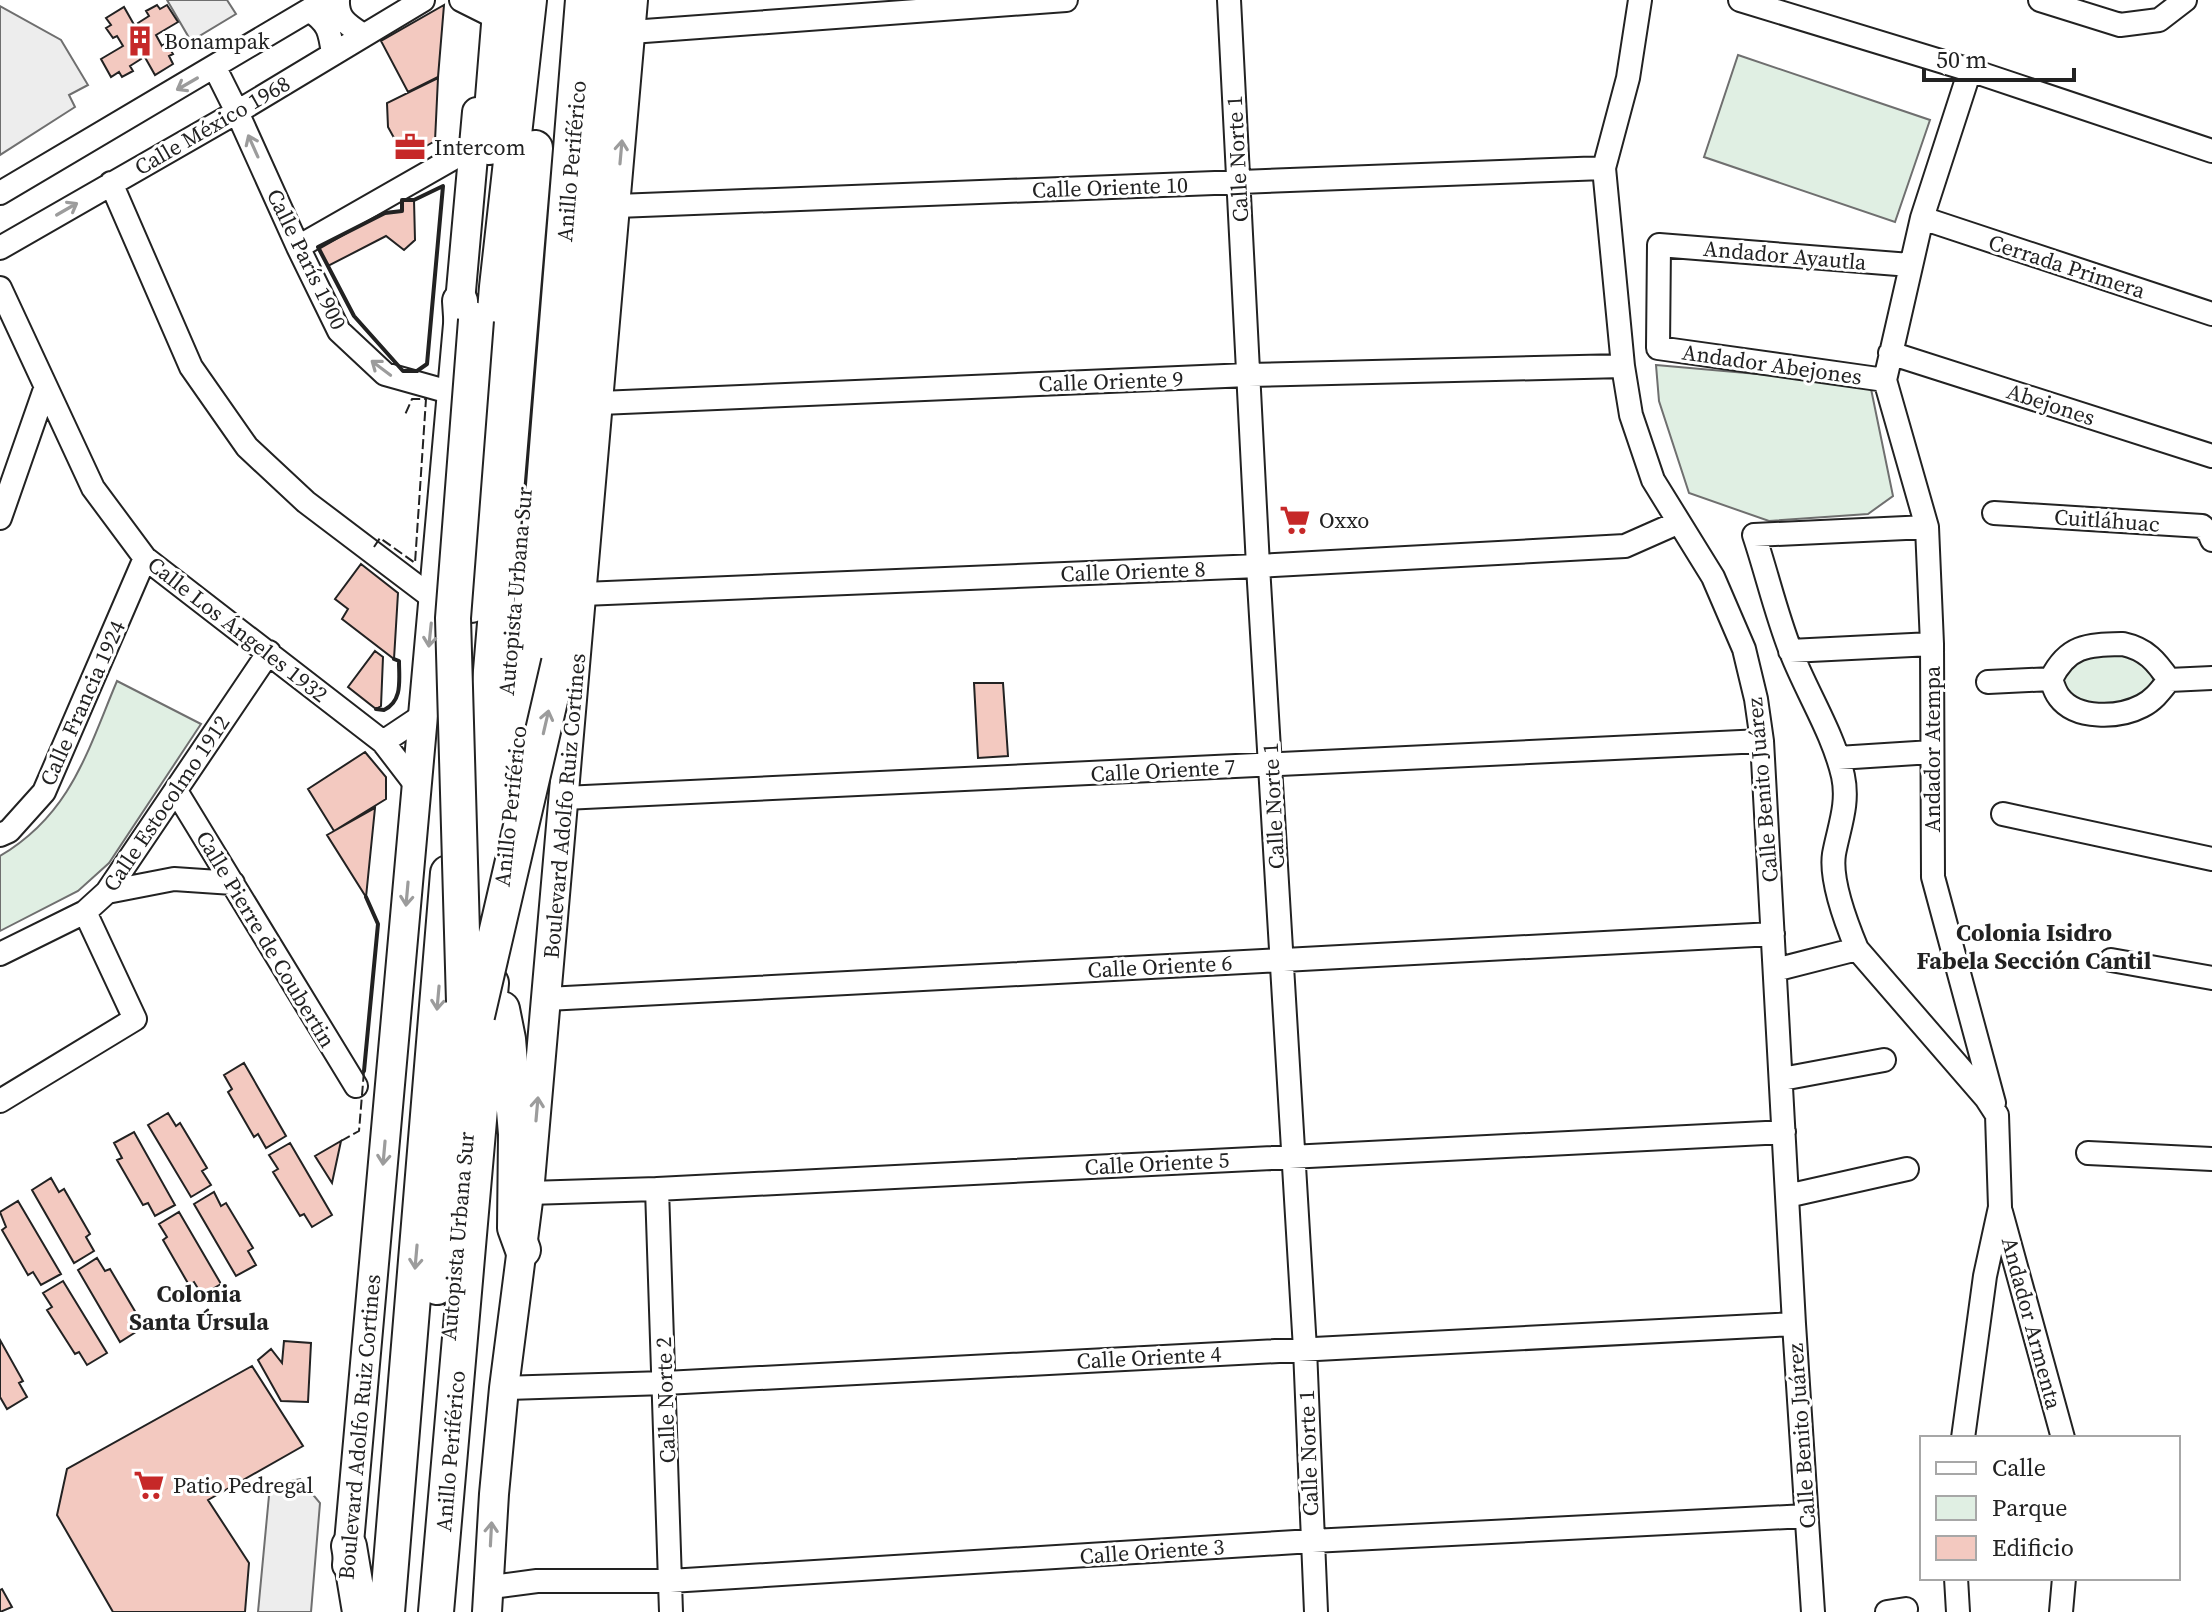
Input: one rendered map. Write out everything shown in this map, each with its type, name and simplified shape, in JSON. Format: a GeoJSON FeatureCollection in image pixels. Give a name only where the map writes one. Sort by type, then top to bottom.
{"type":"FeatureCollection","features":[{"type":"Feature","properties":{"kind":"highway"},"geometry":{"type":"LineString","coordinates":[[387,1612],[497,287],[529,0]]}},
{"type":"Feature","properties":{"kind":"highway","name":"Autopista Urbana Sur"},"geometry":{"type":"LineString","coordinates":[[424,1612],[471,1009],[504,498],[548,0]]}},
{"type":"Feature","properties":{"kind":"highway","name":"Autopista Urbana Sur"},"geometry":{"type":"LineString","coordinates":[[406,1612],[471,1009],[570,0]]}},
{"type":"Feature","properties":{"kind":"highway","name":"Anillo Periférico"},"geometry":{"type":"LineString","coordinates":[[436,1612],[493,961],[544,485],[583,0]]}},
{"type":"Feature","properties":{"kind":"highway"},"geometry":{"type":"LineString","coordinates":[[471,1009],[559,662],[614,0]]}},
{"type":"Feature","properties":{"kind":"highway"},"geometry":{"type":"LineString","coordinates":[[471,1009],[453,618],[492,4]]}},
{"type":"Feature","properties":{"kind":"highway"},"geometry":{"type":"LineString","coordinates":[[460,301],[477,533]]}},
{"type":"Feature","properties":{"kind":"highway"},"geometry":{"type":"LineString","coordinates":[[493,961],[508,1039],[516,1134],[515,1228],[523,1250]]}},
{"type":"Feature","properties":{"kind":"highway"},"geometry":{"type":"LineString","coordinates":[[394,1612],[415,1518]]}},
{"type":"Feature","properties":{"kind":"highway"},"geometry":{"type":"LineString","coordinates":[[349,1546],[360,1612]]}},
{"type":"Feature","properties":{"kind":"main road","name":"Boulevard Adolfo Ruiz Cortines"},"geometry":{"type":"LineString","coordinates":[[487,1612],[504,1388],[523,1250],[547,999],[633,0]]}},
{"type":"Feature","properties":{"kind":"main road","name":"Boulevard Adolfo Ruiz Cortines"},"geometry":{"type":"LineString","coordinates":[[343,1612],[473,147],[492,4]]}},
{"type":"Feature","properties":{"kind":"street"},"geometry":{"type":"LineString","coordinates":[[338,0],[337,12],[345,23],[363,35]]}},
{"type":"Feature","properties":{"kind":"street","name":"Calle México 1968"},"geometry":{"type":"LineString","coordinates":[[0,248],[237,112],[423,0]]}},
{"type":"Feature","properties":{"kind":"street"},"geometry":{"type":"LineString","coordinates":[[461,0],[492,4]]}},
{"type":"Feature","properties":{"kind":"street"},"geometry":{"type":"LineString","coordinates":[[631,32],[1066,0]]}},
{"type":"Feature","properties":{"kind":"street","name":"Calle Norte 1"},"geometry":{"type":"LineString","coordinates":[[1229,0],[1258,566],[1305,1349],[1316,1612]]}},
{"type":"Feature","properties":{"kind":"street","name":"Calle Benito Juárez"},"geometry":{"type":"LineString","coordinates":[[1640,0],[1628,78],[1604,168],[1623,366],[1631,415],[1653,480],[1713,577],[1744,649],[1756,699],[1762,741],[1813,1612]]}},
{"type":"Feature","properties":{"kind":"street"},"geometry":{"type":"LineString","coordinates":[[1740,0],[1970,70],[2212,151]]}},
{"type":"Feature","properties":{"kind":"street"},"geometry":{"type":"LineString","coordinates":[[2040,0],[2120,25],[2159,20],[2185,0]]}},
{"type":"Feature","properties":{"kind":"street"},"geometry":{"type":"LineString","coordinates":[[0,193],[318,5],[331,33],[333,54]]}},
{"type":"Feature","properties":{"kind":"street","name":"Calle París 1900"},"geometry":{"type":"LineString","coordinates":[[215,68],[339,331],[385,374],[453,393]]}},
{"type":"Feature","properties":{"kind":"street"},"geometry":{"type":"LineString","coordinates":[[1885,380],[1922,218],[1970,70]]}},
{"type":"Feature","properties":{"kind":"street"},"geometry":{"type":"LineString","coordinates":[[298,247],[473,147]]}},
{"type":"Feature","properties":{"kind":"street","name":"Calle Oriente 10"},"geometry":{"type":"LineString","coordinates":[[617,206],[1604,168]]}},
{"type":"Feature","properties":{"kind":"street"},"geometry":{"type":"LineString","coordinates":[[111,183],[191,367],[247,447],[306,502],[434,599]]}},
{"type":"Feature","properties":{"kind":"street","name":"Cerrada Primera"},"geometry":{"type":"LineString","coordinates":[[1922,218],[2212,314]]}},
{"type":"Feature","properties":{"kind":"street","name":"Andador Ayautla"},"geometry":{"type":"LineString","coordinates":[[1658,348],[1659,245],[1910,265]]}},
{"type":"Feature","properties":{"kind":"street","name":"Calle Los Ángeles 1932"},"geometry":{"type":"LineString","coordinates":[[0,288],[93,488],[145,558],[383,742],[416,785]]}},
{"type":"Feature","properties":{"kind":"street","name":"Andador Abejones"},"geometry":{"type":"LineString","coordinates":[[1658,348],[1885,380]]}},
{"type":"Feature","properties":{"kind":"street","name":"Abejones"},"geometry":{"type":"LineString","coordinates":[[1890,353],[2212,456]]}},
{"type":"Feature","properties":{"kind":"street","name":"Calle Oriente 9"},"geometry":{"type":"LineString","coordinates":[[600,403],[1248,375],[1623,366]]}},
{"type":"Feature","properties":{"kind":"street","name":"Andador Atempa"},"geometry":{"type":"LineString","coordinates":[[1885,380],[1927,527],[1932,644],[1933,877],[1997,1115],[2000,1207]]}},
{"type":"Feature","properties":{"kind":"street"},"geometry":{"type":"LineString","coordinates":[[0,518],[45,389]]}},
{"type":"Feature","properties":{"kind":"street","name":"Cuitláhuac"},"geometry":{"type":"LineString","coordinates":[[1994,513],[2202,526],[2212,540]]}},
{"type":"Feature","properties":{"kind":"street","name":"Calle Oriente 8"},"geometry":{"type":"LineString","coordinates":[[583,594],[1258,566],[1625,546],[1677,523]]}},
{"type":"Feature","properties":{"kind":"street"},"geometry":{"type":"LineString","coordinates":[[1927,527],[1754,535],[1790,651],[1838,758],[1844,780],[1846,805],[1834,856],[1834,871],[1857,949],[1986,1098],[1997,1115]]}},
{"type":"Feature","properties":{"kind":"street","name":"Calle Francia 1924"},"geometry":{"type":"LineString","coordinates":[[0,835],[9,831],[44,792],[145,558]]}},
{"type":"Feature","properties":{"kind":"street"},"geometry":{"type":"LineString","coordinates":[[1790,651],[1932,644]]}},
{"type":"Feature","properties":{"kind":"street"},"geometry":{"type":"LineString","coordinates":[[2123,644],[2139,648],[2155,659],[2169,680],[2158,695],[2143,706],[2127,712],[2104,714],[2070,708],[2058,696],[2051,679],[2059,663],[2074,651],[2091,645],[2123,644]]}},
{"type":"Feature","properties":{"kind":"street","name":"Calle Estocolmo 1912"},"geometry":{"type":"LineString","coordinates":[[0,954],[85,912],[107,892],[269,652]]}},
{"type":"Feature","properties":{"kind":"street"},"geometry":{"type":"LineString","coordinates":[[2169,680],[2212,678]]}},
{"type":"Feature","properties":{"kind":"street"},"geometry":{"type":"LineString","coordinates":[[1988,682],[2051,679]]}},
{"type":"Feature","properties":{"kind":"street"},"geometry":{"type":"LineString","coordinates":[[383,742],[422,716]]}},
{"type":"Feature","properties":{"kind":"street","name":"Calle Oriente 7"},"geometry":{"type":"LineString","coordinates":[[564,798],[1762,741]]}},
{"type":"Feature","properties":{"kind":"street"},"geometry":{"type":"LineString","coordinates":[[1838,758],[1932,752]]}},
{"type":"Feature","properties":{"kind":"street","name":"Calle Pierre de Coubertin"},"geometry":{"type":"LineString","coordinates":[[176,791],[356,1086]]}},
{"type":"Feature","properties":{"kind":"street"},"geometry":{"type":"LineString","coordinates":[[2003,814],[2212,859]]}},
{"type":"Feature","properties":{"kind":"street"},"geometry":{"type":"LineString","coordinates":[[107,892],[174,879],[233,883]]}},
{"type":"Feature","properties":{"kind":"street"},"geometry":{"type":"LineString","coordinates":[[0,1101],[135,1019],[85,912]]}},
{"type":"Feature","properties":{"kind":"street","name":"Calle Oriente 6"},"geometry":{"type":"LineString","coordinates":[[547,999],[1773,934]]}},
{"type":"Feature","properties":{"kind":"street"},"geometry":{"type":"LineString","coordinates":[[1775,970],[1857,949]]}},
{"type":"Feature","properties":{"kind":"street"},"geometry":{"type":"LineString","coordinates":[[2111,960],[2212,978]]}},
{"type":"Feature","properties":{"kind":"street"},"geometry":{"type":"LineString","coordinates":[[1782,1079],[1884,1060]]}},
{"type":"Feature","properties":{"kind":"street","name":"Calle Oriente 5"},"geometry":{"type":"LineString","coordinates":[[529,1193],[1784,1132]]}},
{"type":"Feature","properties":{"kind":"street"},"geometry":{"type":"LineString","coordinates":[[2088,1153],[2212,1159]]}},
{"type":"Feature","properties":{"kind":"street"},"geometry":{"type":"LineString","coordinates":[[1787,1196],[1907,1169]]}},
{"type":"Feature","properties":{"kind":"street","name":"Calle Norte 2"},"geometry":{"type":"LineString","coordinates":[[657,1189],[671,1612]]}},
{"type":"Feature","properties":{"kind":"street"},"geometry":{"type":"LineString","coordinates":[[1963,1436],[1985,1276],[2000,1207]]}},
{"type":"Feature","properties":{"kind":"street","name":"Andador Armenta"},"geometry":{"type":"LineString","coordinates":[[2000,1207],[2062,1436]]}},
{"type":"Feature","properties":{"kind":"street","name":"Calle Oriente 4"},"geometry":{"type":"LineString","coordinates":[[504,1388],[665,1383],[1794,1324]]}},
{"type":"Feature","properties":{"kind":"street","name":"Calle Oriente 3"},"geometry":{"type":"LineString","coordinates":[[499,1586],[537,1581],[670,1581],[1312,1541],[1806,1516]]}},
{"type":"Feature","properties":{"kind":"street"},"geometry":{"type":"LineString","coordinates":[[1956,1580],[1958,1612]]}},
{"type":"Feature","properties":{"kind":"street"},"geometry":{"type":"LineString","coordinates":[[2061,1612],[2064,1580]]}},
{"type":"Feature","properties":{"kind":"green space"},"geometry":{"type":"Polygon","coordinates":[[[1738,55],[1930,120],[1895,222],[1704,157],[1738,55]]]}},
{"type":"Feature","properties":{"kind":"green space"},"geometry":{"type":"Polygon","coordinates":[[[1656,365],[1870,384],[1893,496],[1868,514],[1769,521],[1689,493],[1659,401],[1656,365]]]}},
{"type":"Feature","properties":{"kind":"green space"},"geometry":{"type":"Polygon","coordinates":[[[2108,652],[2131,656],[2149,666],[2154,682],[2145,696],[2102,709],[2064,695],[2062,673],[2072,665],[2108,652]]]}},
{"type":"Feature","properties":{"kind":"green space"},"geometry":{"type":"Polygon","coordinates":[[[117,681],[201,724],[109,863],[78,891],[0,931],[0,856],[44,821],[60,801],[86,756],[117,681]]]}},
{"type":"Feature","properties":{"kind":"shaded area"},"geometry":{"type":"Polygon","coordinates":[[[167,0],[227,0],[236,14],[191,41],[167,0]]]}},
{"type":"Feature","properties":{"kind":"shaded area"},"geometry":{"type":"Polygon","coordinates":[[[0,6],[61,40],[88,85],[69,95],[75,107],[0,155],[0,6]]]}},
{"type":"Feature","properties":{"kind":"shaded area"},"geometry":{"type":"Polygon","coordinates":[[[300,1479],[320,1503],[311,1612],[258,1612],[270,1485],[300,1479]]]}},
{"type":"Feature","properties":{"kind":"building","name":"Bonampak"},"geometry":{"type":"Polygon","coordinates":[[[157,5],[160,9],[167,5],[178,22],[156,35],[162,46],[166,43],[173,54],[169,56],[173,64],[155,75],[138,45],[134,48],[141,59],[130,66],[133,71],[122,77],[119,72],[111,77],[101,59],[123,46],[117,36],[113,38],[106,28],[111,25],[106,18],[124,7],[141,37],[145,35],[138,23],[149,16],[146,11],[157,5]]]}},
{"type":"Feature","properties":{"kind":"building"},"geometry":{"type":"Polygon","coordinates":[[[444,5],[438,77],[408,92],[381,41],[444,5]]]}},
{"type":"Feature","properties":{"kind":"building"},"geometry":{"type":"Polygon","coordinates":[[[438,78],[435,141],[405,158],[388,127],[387,103],[438,78]]]}},
{"type":"Feature","properties":{"kind":"building"},"geometry":{"type":"Polygon","coordinates":[[[402,200],[414,200],[415,240],[404,250],[386,236],[328,266],[318,247],[385,213],[402,211],[402,200]]]}},
{"type":"Feature","properties":{"kind":"building"},"geometry":{"type":"Polygon","coordinates":[[[361,564],[398,593],[394,659],[342,619],[348,609],[335,599],[361,564]]]}},
{"type":"Feature","properties":{"kind":"building"},"geometry":{"type":"Polygon","coordinates":[[[375,651],[383,657],[381,706],[376,709],[348,687],[375,651]]]}},
{"type":"Feature","properties":{"kind":"building"},"geometry":{"type":"Polygon","coordinates":[[[974,683],[1003,683],[1008,756],[978,758],[974,683]]]}},
{"type":"Feature","properties":{"kind":"building"},"geometry":{"type":"Polygon","coordinates":[[[365,752],[386,777],[386,799],[334,831],[308,789],[365,752]]]}},
{"type":"Feature","properties":{"kind":"building"},"geometry":{"type":"Polygon","coordinates":[[[375,808],[366,897],[327,835],[375,808]]]}},
{"type":"Feature","properties":{"kind":"building"},"geometry":{"type":"Polygon","coordinates":[[[244,1063],[286,1136],[266,1148],[258,1134],[254,1137],[228,1092],[232,1089],[224,1075],[244,1063]]]}},
{"type":"Feature","properties":{"kind":"building"},"geometry":{"type":"Polygon","coordinates":[[[168,1113],[176,1126],[180,1123],[207,1168],[202,1171],[211,1185],[191,1197],[148,1125],[168,1113]]]}},
{"type":"Feature","properties":{"kind":"building"},"geometry":{"type":"Polygon","coordinates":[[[134,1132],[175,1205],[155,1216],[148,1203],[143,1205],[117,1160],[122,1158],[114,1143],[134,1132]]]}},
{"type":"Feature","properties":{"kind":"building"},"geometry":{"type":"Polygon","coordinates":[[[341,1141],[332,1183],[315,1156],[341,1141]]]}},
{"type":"Feature","properties":{"kind":"building"},"geometry":{"type":"Polygon","coordinates":[[[290,1143],[332,1215],[312,1227],[304,1214],[300,1216],[273,1172],[278,1169],[269,1155],[290,1143]]]}},
{"type":"Feature","properties":{"kind":"building"},"geometry":{"type":"Polygon","coordinates":[[[51,1178],[59,1192],[64,1189],[90,1234],[86,1237],[94,1251],[74,1263],[32,1190],[51,1178]]]}},
{"type":"Feature","properties":{"kind":"building"},"geometry":{"type":"Polygon","coordinates":[[[214,1192],[221,1206],[226,1203],[253,1248],[248,1251],[256,1265],[236,1276],[194,1204],[214,1192]]]}},
{"type":"Feature","properties":{"kind":"building"},"geometry":{"type":"Polygon","coordinates":[[[18,1201],[61,1274],[41,1285],[33,1272],[28,1275],[2,1230],[6,1227],[0,1212],[18,1201]]]}},
{"type":"Feature","properties":{"kind":"building"},"geometry":{"type":"Polygon","coordinates":[[[179,1212],[221,1284],[202,1295],[194,1282],[189,1285],[163,1240],[167,1237],[159,1224],[179,1212]]]}},
{"type":"Feature","properties":{"kind":"building"},"geometry":{"type":"Polygon","coordinates":[[[97,1258],[105,1271],[110,1269],[136,1313],[131,1316],[139,1330],[120,1342],[78,1270],[97,1258]]]}},
{"type":"Feature","properties":{"kind":"building"},"geometry":{"type":"Polygon","coordinates":[[[63,1281],[107,1353],[87,1365],[79,1352],[75,1354],[47,1310],[52,1307],[43,1293],[63,1281]]]}},
{"type":"Feature","properties":{"kind":"building"},"geometry":{"type":"Polygon","coordinates":[[[0,1340],[23,1381],[19,1383],[27,1397],[7,1409],[0,1397],[0,1340]]]}},
{"type":"Feature","properties":{"kind":"building"},"geometry":{"type":"Polygon","coordinates":[[[284,1341],[311,1343],[308,1402],[281,1401],[258,1360],[271,1349],[282,1363],[284,1341]]]}},
{"type":"Feature","properties":{"kind":"building","name":"Patio Pedregal"},"geometry":{"type":"Polygon","coordinates":[[[252,1366],[303,1446],[208,1500],[249,1563],[245,1612],[113,1612],[57,1515],[67,1469],[252,1366]]]}},
{"type":"Feature","properties":{"kind":"building"},"geometry":{"type":"Polygon","coordinates":[[[0,1590],[12,1607],[0,1612],[0,1590]]]}},
{"type":"Feature","properties":{"kind":"fence"},"geometry":{"type":"LineString","coordinates":[[374,547],[380,538],[415,563],[426,399],[412,399],[404,417]]}},
{"type":"Feature","properties":{"kind":"fence"},"geometry":{"type":"LineString","coordinates":[[341,1141],[359,1131],[364,1071]]}},
{"type":"Feature","properties":{"kind":"wall"},"geometry":{"type":"LineString","coordinates":[[443,186],[427,364],[417,371],[403,371],[354,316],[318,247],[385,213],[402,211],[402,200],[414,200],[443,186]]}},
{"type":"Feature","properties":{"kind":"wall"},"geometry":{"type":"LineString","coordinates":[[376,709],[384,710],[397,696],[399,661],[394,659]]}},
{"type":"Feature","properties":{"kind":"wall"},"geometry":{"type":"LineString","coordinates":[[364,1071],[378,924],[366,897]]}},
{"type":"Feature","properties":{"kind":"place","name":"Bonampak"},"geometry":{"type":"Point","coordinates":[140,41]}},
{"type":"Feature","properties":{"kind":"place","name":"Intercom"},"geometry":{"type":"Point","coordinates":[410,147]}},
{"type":"Feature","properties":{"kind":"place","name":"Oxxo"},"geometry":{"type":"Point","coordinates":[1295,520]}},
{"type":"Feature","properties":{"kind":"place","name":"Patio Pedregal"},"geometry":{"type":"Point","coordinates":[149,1485]}},
{"type":"Feature","properties":{"kind":"district","name":"Colonia Isidro Fabela Sección Cantil"},"geometry":{"type":"Point","coordinates":[2034,946]}},
{"type":"Feature","properties":{"kind":"district","name":"Colonia Santa Úrsula"},"geometry":{"type":"Point","coordinates":[199,1307]}}]}
